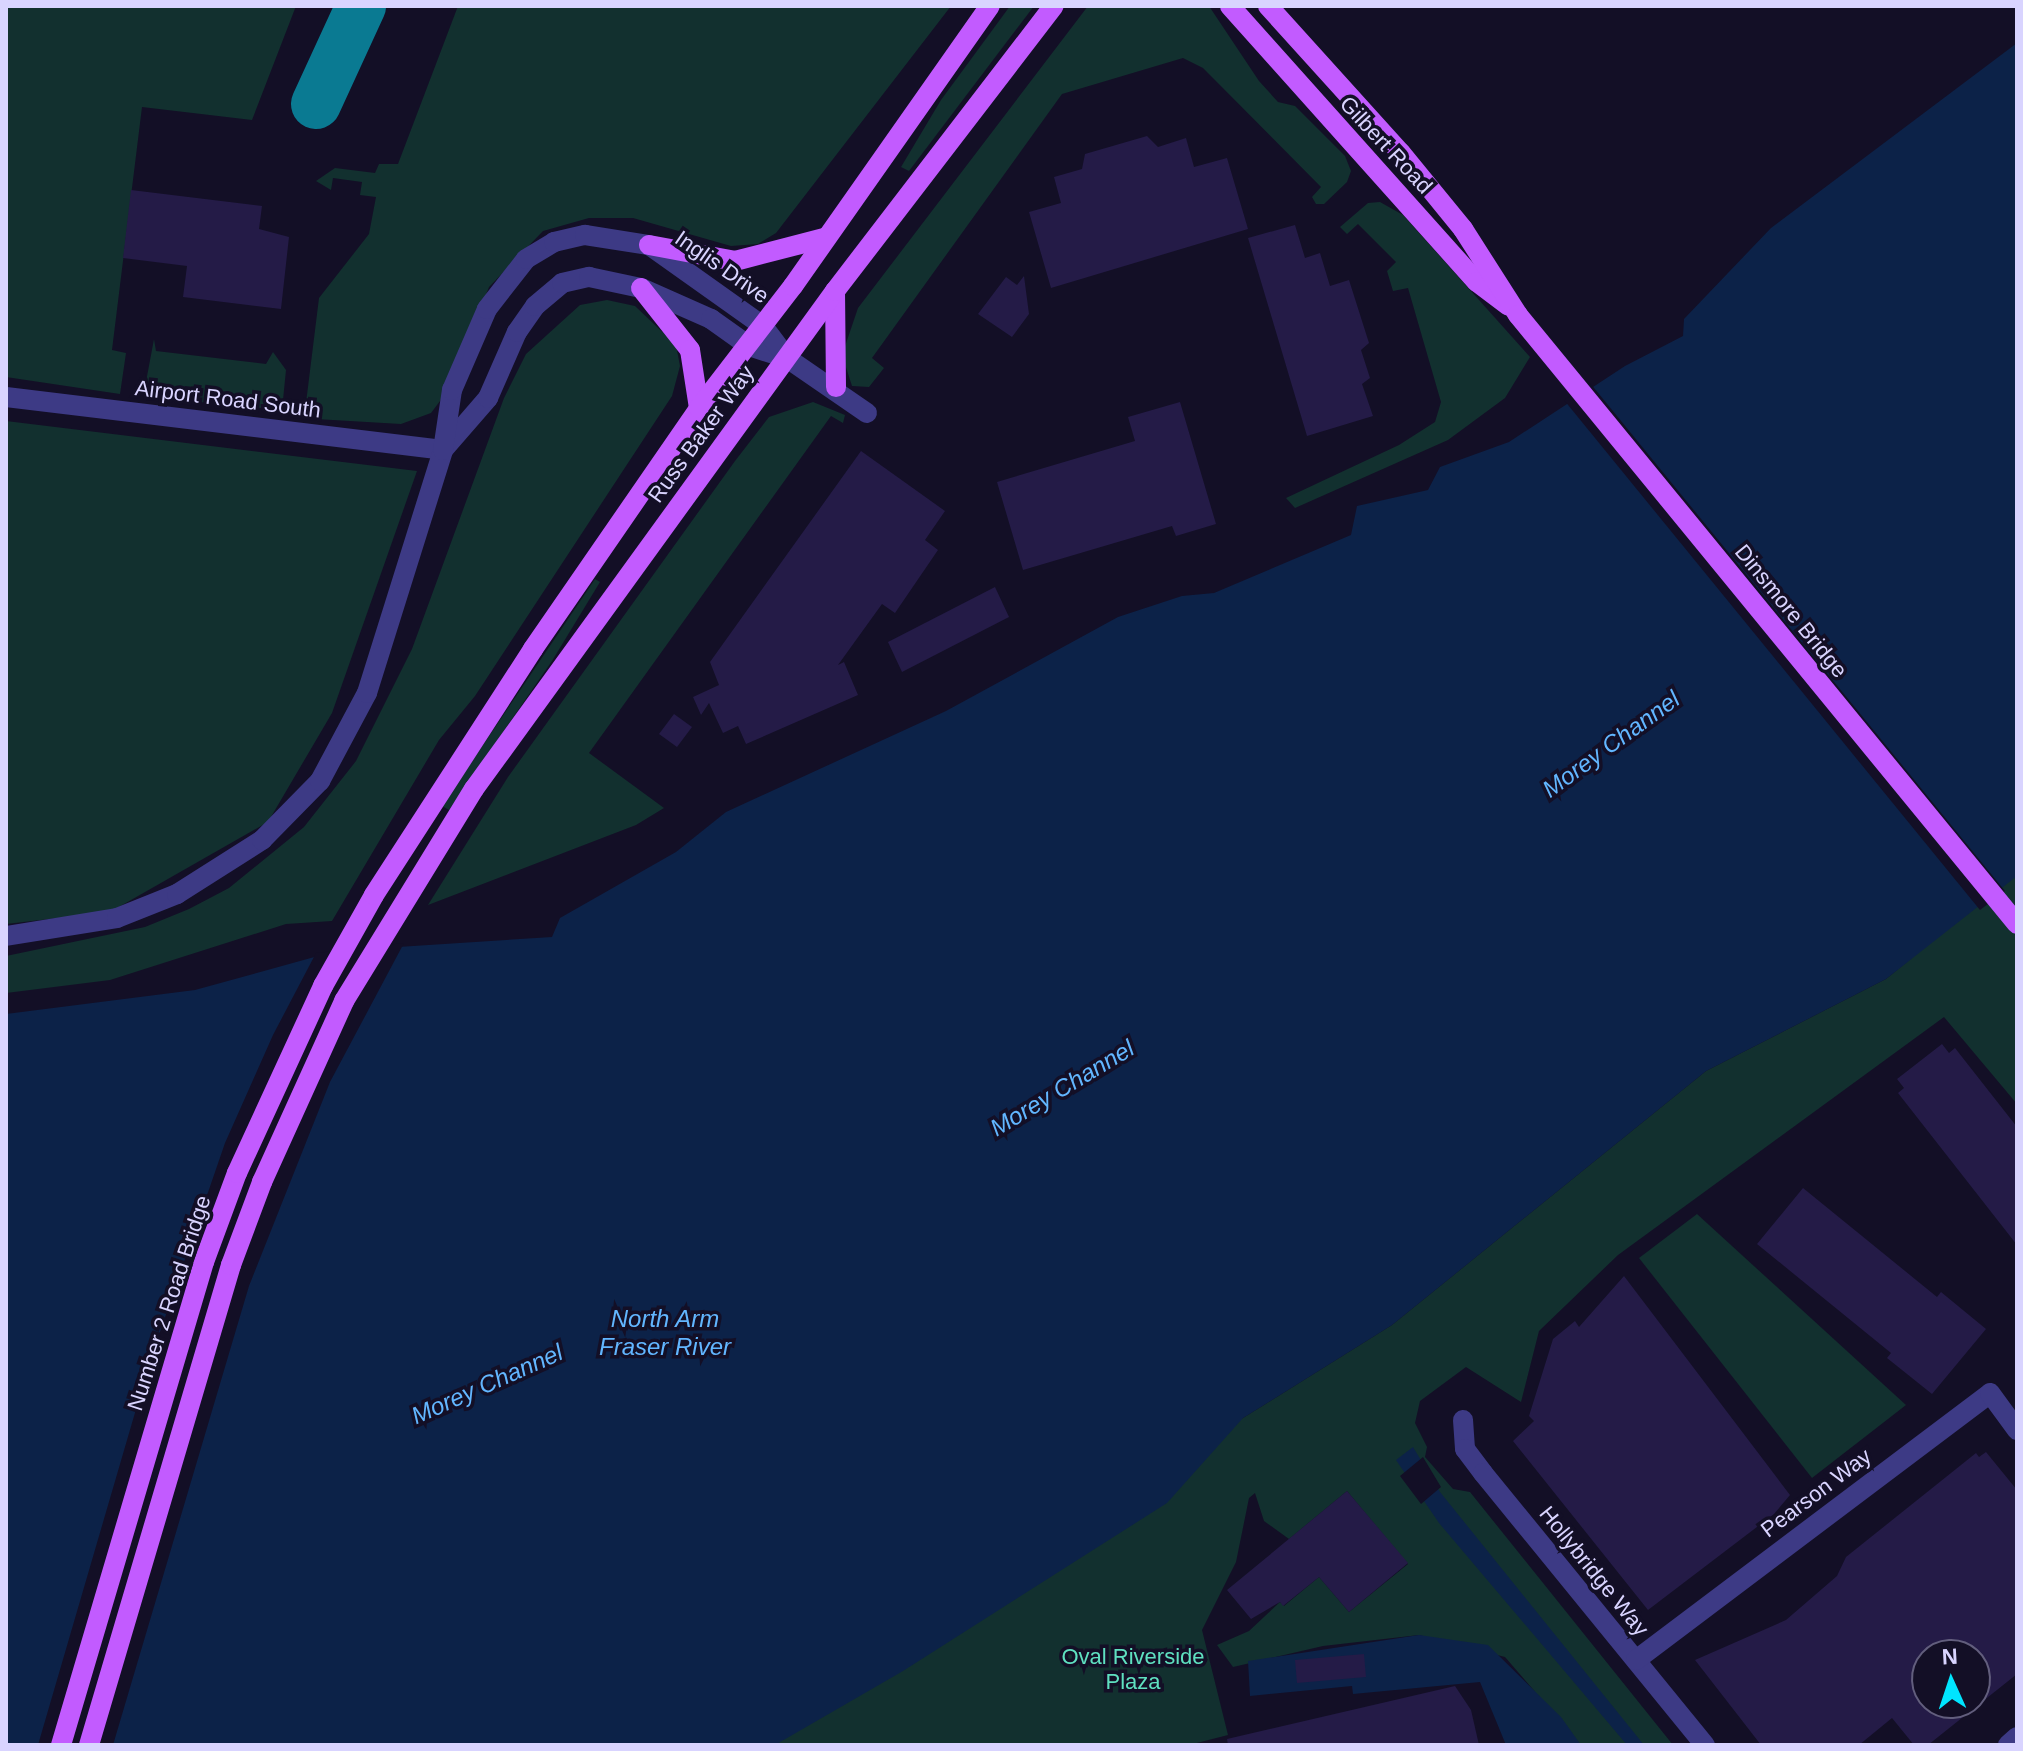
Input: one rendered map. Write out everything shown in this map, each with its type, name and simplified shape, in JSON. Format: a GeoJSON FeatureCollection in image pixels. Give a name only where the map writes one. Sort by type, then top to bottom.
{"type":"FeatureCollection","features":[{"type":"Feature","properties":{"kind":"main road","name":"Russ Baker Way"},"geometry":{"type":"LineString","coordinates":[[374,895],[510,684],[699,408],[749,346],[990,6]]}},
{"type":"Feature","properties":{"kind":"main road","name":"Russ Baker Way"},"geometry":{"type":"LineString","coordinates":[[89,1745],[206,1347],[262,1182],[344,1001],[402,901],[474,789],[835,291],[1054,6]]}},
{"type":"Feature","properties":{"kind":"main road","name":"Gilbert Road"},"geometry":{"type":"LineString","coordinates":[[1230,6],[1477,282],[1514,310]]}},
{"type":"Feature","properties":{"kind":"main road","name":"Gilbert Road"},"geometry":{"type":"LineString","coordinates":[[1272,9],[1410,163],[1495,273],[1514,310],[1527,327]]}},
{"type":"Feature","properties":{"kind":"main road"},"geometry":{"type":"LineString","coordinates":[[649,245],[735,261],[824,238]]}},
{"type":"Feature","properties":{"kind":"main road"},"geometry":{"type":"LineString","coordinates":[[641,288],[690,350],[699,408]]}},
{"type":"Feature","properties":{"kind":"main road"},"geometry":{"type":"LineString","coordinates":[[835,291],[836,387]]}},
{"type":"Feature","properties":{"kind":"main road","name":"Dinsmore Bridge"},"geometry":{"type":"LineString","coordinates":[[1527,327],[2017,924]]}},
{"type":"Feature","properties":{"kind":"main road","name":"Number 2 Road Bridge"},"geometry":{"type":"LineString","coordinates":[[61,1745],[209,1247],[275,1086],[374,895]]}},
{"type":"Feature","properties":{"kind":"street","name":"Inglis Drive"},"geometry":{"type":"LineString","coordinates":[[6,936],[117,918],[177,894],[262,840],[320,781],[367,693],[443,450],[452,390],[476,330],[499,289],[526,259],[554,242],[585,235],[649,245],[763,326],[787,358]]}},
{"type":"Feature","properties":{"kind":"street","name":"Inglis Drive"},"geometry":{"type":"LineString","coordinates":[[443,450],[488,398],[517,332],[549,291],[589,277],[641,288],[711,319],[749,346],[787,358]]}},
{"type":"Feature","properties":{"kind":"street"},"geometry":{"type":"LineString","coordinates":[[787,358],[836,387],[867,413]]}},
{"type":"Feature","properties":{"kind":"street","name":"Airport Road South"},"geometry":{"type":"LineString","coordinates":[[6,397],[443,450]]}},
{"type":"Feature","properties":{"kind":"street","name":"Pearson Way"},"geometry":{"type":"LineString","coordinates":[[1636,1660],[1990,1393],[2017,1430]]}},
{"type":"Feature","properties":{"kind":"street","name":"Hollybridge Way"},"geometry":{"type":"LineString","coordinates":[[1463,1420],[1465,1449],[1705,1745]]}},
{"type":"Feature","properties":{"kind":"street"},"geometry":{"type":"LineString","coordinates":[[2008,1745],[2017,1737]]}},
{"type":"Feature","properties":{"kind":"green space"},"geometry":{"type":"Polygon","coordinates":[[[6,6],[296,6],[252,120],[142,107],[112,350],[126,353],[120,394],[6,377],[6,6]]]}},
{"type":"Feature","properties":{"kind":"green space"},"geometry":{"type":"Polygon","coordinates":[[[458,6],[951,6],[776,233],[758,244],[731,246],[633,218],[589,218],[543,231],[489,287],[446,393],[431,413],[401,424],[316,419],[306,403],[319,298],[369,234],[376,197],[360,195],[362,182],[333,178],[331,190],[316,181],[335,168],[375,173],[379,164],[398,164],[458,6]]]}},
{"type":"Feature","properties":{"kind":"green space"},"geometry":{"type":"Polygon","coordinates":[[[1010,6],[1034,6],[909,171],[901,167],[941,100],[1010,6]]]}},
{"type":"Feature","properties":{"kind":"green space"},"geometry":{"type":"Polygon","coordinates":[[[1088,6],[1209,6],[1259,81],[1278,102],[1295,106],[1345,156],[1351,171],[1347,182],[1324,204],[1316,204],[1312,197],[1321,187],[1203,68],[1183,58],[1062,94],[872,358],[884,368],[869,387],[852,386],[842,355],[858,308],[1088,6]]]}},
{"type":"Feature","properties":{"kind":"green space"},"geometry":{"type":"Polygon","coordinates":[[[1380,202],[1403,215],[1530,357],[1505,398],[1448,440],[1295,508],[1286,498],[1399,445],[1435,422],[1441,402],[1408,288],[1393,291],[1387,271],[1396,262],[1358,224],[1347,234],[1340,227],[1368,203],[1380,202]]]}},
{"type":"Feature","properties":{"kind":"green space"},"geometry":{"type":"Polygon","coordinates":[[[607,300],[635,306],[676,345],[680,366],[672,396],[475,696],[439,740],[332,921],[286,924],[110,980],[6,993],[6,956],[145,927],[189,909],[229,888],[304,827],[356,761],[412,649],[504,398],[526,354],[580,305],[607,300]]]}},
{"type":"Feature","properties":{"kind":"green space"},"geometry":{"type":"Polygon","coordinates":[[[154,339],[156,351],[266,364],[273,352],[286,370],[282,410],[150,397],[145,387],[154,339]]]}},
{"type":"Feature","properties":{"kind":"green space"},"geometry":{"type":"Polygon","coordinates":[[[813,402],[845,415],[843,423],[831,416],[589,753],[664,808],[636,825],[428,905],[508,777],[735,461],[769,417],[813,402]]]}},
{"type":"Feature","properties":{"kind":"green space"},"geometry":{"type":"Polygon","coordinates":[[[6,421],[417,471],[332,713],[268,822],[110,912],[6,924],[6,421]]]}},
{"type":"Feature","properties":{"kind":"green space"},"geometry":{"type":"Polygon","coordinates":[[[595,579],[600,582],[552,661],[449,810],[442,806],[595,579]]]}},
{"type":"Feature","properties":{"kind":"green space","name":"Oval Riverside Plaza"},"geometry":{"type":"Polygon","coordinates":[[[2017,872],[2017,1104],[1944,1017],[1618,1255],[1539,1331],[1521,1402],[1466,1367],[1420,1401],[1415,1423],[1427,1447],[1425,1457],[1453,1489],[1470,1492],[1673,1745],[1581,1745],[1505,1657],[1419,1635],[1323,1646],[1233,1667],[1217,1645],[1249,1631],[1280,1602],[1284,1606],[1319,1577],[1349,1612],[1408,1564],[1347,1491],[1289,1539],[1264,1521],[1255,1493],[1249,1498],[1236,1562],[1202,1630],[1228,1735],[1189,1745],[651,1745],[1243,1418],[1392,1325],[1706,1071],[1886,979],[2017,872]]]}},
{"type":"Feature","properties":{"kind":"green space"},"geometry":{"type":"Polygon","coordinates":[[[1697,1214],[1906,1405],[1812,1478],[1639,1258],[1697,1214]]]}},
{"type":"Feature","properties":{"kind":"water","name":"North Arm Fraser River"},"geometry":{"type":"Polygon","coordinates":[[[2017,43],[2017,876],[1886,979],[1706,1071],[1392,1325],[1243,1418],[1167,1503],[903,1671],[775,1745],[6,1745],[6,1014],[195,990],[336,951],[552,937],[560,918],[676,852],[726,812],[946,711],[1118,617],[1182,596],[1214,593],[1351,535],[1357,506],[1428,490],[1440,467],[1509,442],[1625,366],[1683,336],[1684,319],[1771,228],[2017,43]]]}},
{"type":"Feature","properties":{"kind":"water"},"geometry":{"type":"Polygon","coordinates":[[[1413,1447],[1440,1492],[1644,1745],[1627,1745],[1439,1523],[1396,1460],[1413,1447]]]}},
{"type":"Feature","properties":{"kind":"water"},"geometry":{"type":"Polygon","coordinates":[[[1419,1635],[1488,1645],[1561,1717],[1581,1745],[1506,1745],[1480,1682],[1353,1694],[1352,1686],[1250,1696],[1248,1661],[1419,1635]]]}},
{"type":"Feature","properties":{"kind":"pier"},"geometry":{"type":"Polygon","coordinates":[[[1590,383],[2005,891],[1980,910],[1564,400],[1590,383]]]}},
{"type":"Feature","properties":{"kind":"pier"},"geometry":{"type":"Polygon","coordinates":[[[404,943],[330,1082],[249,1286],[113,1745],[38,1745],[146,1375],[142,1374],[147,1355],[152,1355],[225,1143],[273,1035],[316,953],[404,943]]]}},
{"type":"Feature","properties":{"kind":"pier"},"geometry":{"type":"Polygon","coordinates":[[[1423,1457],[1441,1487],[1421,1504],[1400,1476],[1423,1457]]]}},
{"type":"Feature","properties":{"kind":"building"},"geometry":{"type":"Polygon","coordinates":[[[1147,136],[1158,147],[1186,138],[1194,167],[1227,158],[1248,229],[1051,288],[1029,212],[1061,203],[1054,177],[1082,169],[1085,154],[1147,136]]]}},
{"type":"Feature","properties":{"kind":"building"},"geometry":{"type":"Polygon","coordinates":[[[131,190],[262,206],[259,229],[289,237],[281,309],[183,297],[187,266],[123,258],[131,190]]]}},
{"type":"Feature","properties":{"kind":"building"},"geometry":{"type":"Polygon","coordinates":[[[1295,225],[1305,258],[1320,253],[1330,286],[1349,280],[1369,343],[1361,350],[1370,378],[1362,384],[1373,416],[1307,436],[1248,238],[1295,225]]]}},
{"type":"Feature","properties":{"kind":"building"},"geometry":{"type":"Polygon","coordinates":[[[1024,276],[1029,314],[1012,337],[978,314],[1006,277],[1017,285],[1024,276]]]}},
{"type":"Feature","properties":{"kind":"building"},"geometry":{"type":"Polygon","coordinates":[[[1180,402],[1216,524],[1176,536],[1172,526],[1023,570],[997,482],[1135,441],[1128,417],[1180,402]]]}},
{"type":"Feature","properties":{"kind":"building"},"geometry":{"type":"Polygon","coordinates":[[[861,451],[945,511],[925,540],[938,550],[895,613],[882,604],[838,665],[844,662],[858,695],[746,744],[738,726],[723,733],[709,703],[701,715],[693,697],[719,685],[710,662],[861,451]]]}},
{"type":"Feature","properties":{"kind":"building"},"geometry":{"type":"Polygon","coordinates":[[[995,587],[1009,617],[902,672],[888,642],[995,587]]]}},
{"type":"Feature","properties":{"kind":"building"},"geometry":{"type":"Polygon","coordinates":[[[674,714],[692,727],[677,747],[659,734],[674,714]]]}},
{"type":"Feature","properties":{"kind":"building"},"geometry":{"type":"Polygon","coordinates":[[[1942,1044],[1949,1053],[1955,1048],[2017,1127],[2017,1245],[1898,1093],[1904,1088],[1897,1079],[1942,1044]]]}},
{"type":"Feature","properties":{"kind":"building"},"geometry":{"type":"Polygon","coordinates":[[[1803,1188],[1937,1297],[1941,1292],[1986,1329],[1932,1394],[1887,1358],[1891,1353],[1757,1244],[1803,1188]]]}},
{"type":"Feature","properties":{"kind":"building"},"geometry":{"type":"Polygon","coordinates":[[[1624,1276],[1790,1495],[1774,1514],[1648,1610],[1513,1441],[1534,1421],[1529,1416],[1553,1339],[1575,1321],[1579,1327],[1624,1276]]]}},
{"type":"Feature","properties":{"kind":"building"},"geometry":{"type":"Polygon","coordinates":[[[1986,1452],[2017,1490],[2017,1674],[1991,1695],[1991,1639],[1911,1639],[1911,1719],[1961,1719],[1928,1745],[1914,1745],[1892,1718],[1859,1745],[1761,1745],[1695,1660],[1786,1620],[1837,1576],[1846,1557],[1976,1453],[1979,1457],[1986,1452]]]}},
{"type":"Feature","properties":{"kind":"building"},"geometry":{"type":"Polygon","coordinates":[[[1347,1491],[1408,1563],[1349,1612],[1319,1577],[1283,1606],[1280,1602],[1251,1619],[1227,1590],[1347,1491]]]}},
{"type":"Feature","properties":{"kind":"building"},"geometry":{"type":"Polygon","coordinates":[[[1364,1654],[1366,1677],[1297,1683],[1295,1660],[1364,1654]]]}},
{"type":"Feature","properties":{"kind":"building"},"geometry":{"type":"Polygon","coordinates":[[[1455,1686],[1471,1710],[1479,1745],[1228,1745],[1227,1739],[1455,1686]]]}},
{"type":"Feature","properties":{"kind":"taxiway"},"geometry":{"type":"LineString","coordinates":[[316,104],[361,6]]}},
{"type":"Feature","properties":{"kind":"water label","name":"Morey Channel"},"geometry":{"type":"Point","coordinates":[1611,744]}},
{"type":"Feature","properties":{"kind":"water label","name":"Morey Channel"},"geometry":{"type":"Point","coordinates":[1062,1088]}},
{"type":"Feature","properties":{"kind":"water label","name":"Morey Channel"},"geometry":{"type":"Point","coordinates":[487,1384]}}]}
